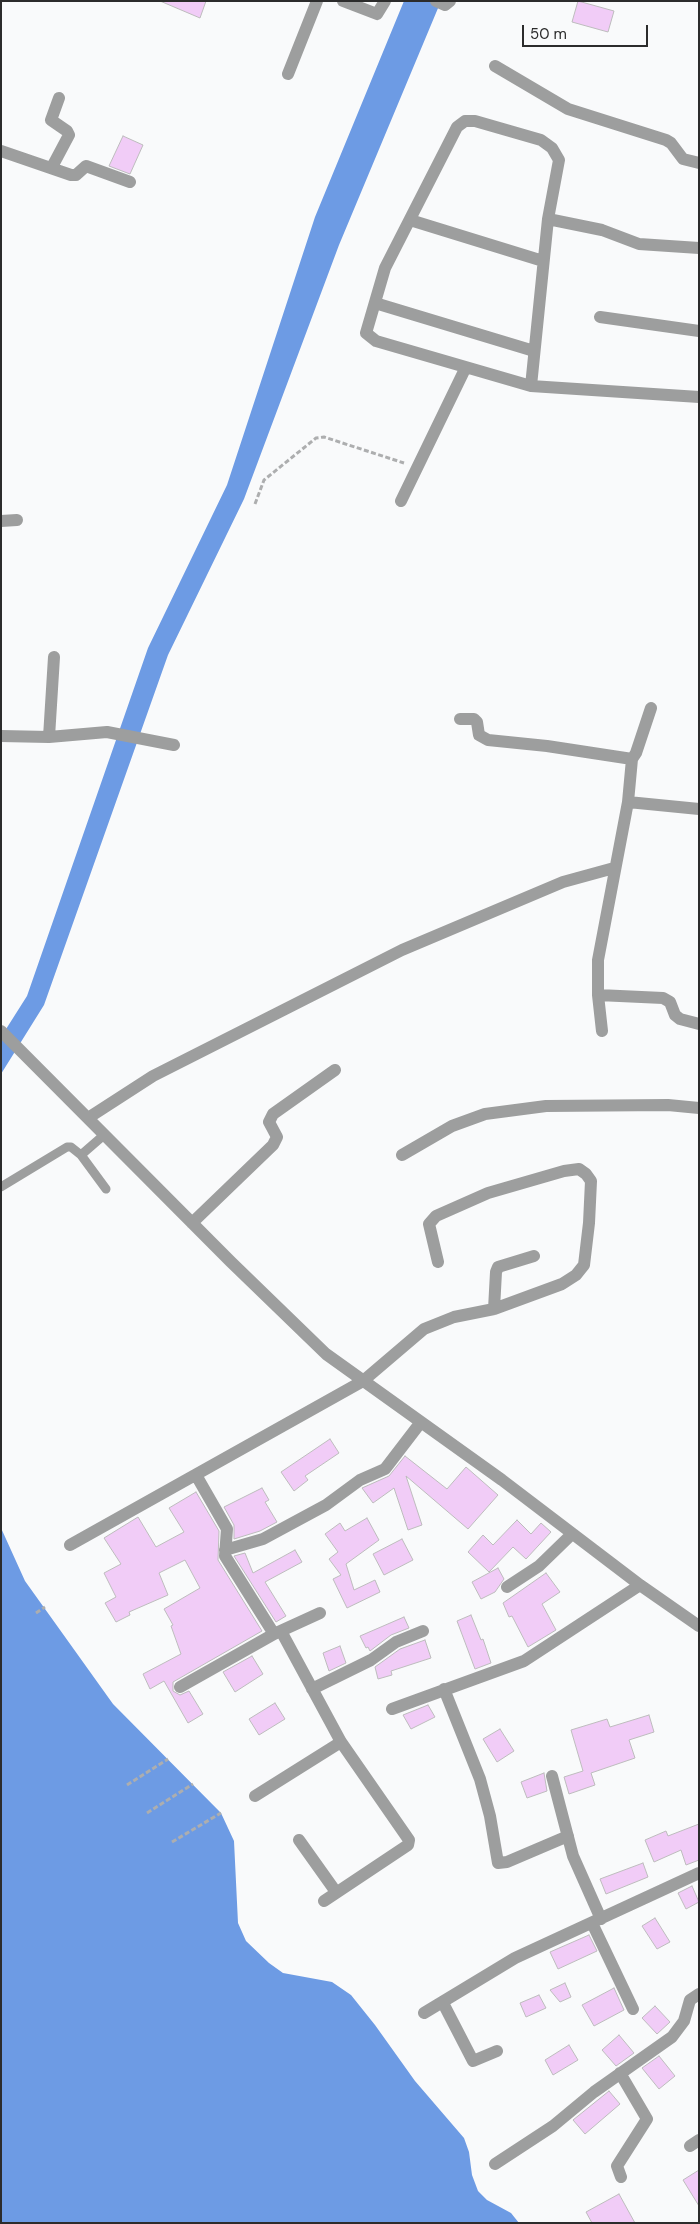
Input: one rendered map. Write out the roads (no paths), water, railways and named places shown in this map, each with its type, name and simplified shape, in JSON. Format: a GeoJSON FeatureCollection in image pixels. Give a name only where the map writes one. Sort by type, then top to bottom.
{"type":"FeatureCollection","features":[{"type":"Feature","properties":{"kind":"street"},"geometry":{"type":"LineString","coordinates":[[288,74],[317,1]]}},
{"type":"Feature","properties":{"kind":"street"},"geometry":{"type":"LineString","coordinates":[[343,1],[377,14],[385,1]]}},
{"type":"Feature","properties":{"kind":"street"},"geometry":{"type":"LineString","coordinates":[[495,66],[568,109],[666,140],[671,143],[683,159],[699,163]]}},
{"type":"Feature","properties":{"kind":"street"},"geometry":{"type":"LineString","coordinates":[[52,167],[69,135],[68,131],[51,120],[60,98]]}},
{"type":"Feature","properties":{"kind":"street"},"geometry":{"type":"LineString","coordinates":[[531,386],[548,219],[560,160],[552,148],[541,140],[475,121],[466,122],[457,126],[385,268],[366,333],[376,341],[464,369],[531,386],[699,397]]}},
{"type":"Feature","properties":{"kind":"street"},"geometry":{"type":"LineString","coordinates":[[1,152],[76,175],[86,166],[130,182]]}},
{"type":"Feature","properties":{"kind":"street"},"geometry":{"type":"LineString","coordinates":[[548,219],[602,230],[639,244],[699,248]]}},
{"type":"Feature","properties":{"kind":"street"},"geometry":{"type":"LineString","coordinates":[[410,220],[543,261]]}},
{"type":"Feature","properties":{"kind":"street"},"geometry":{"type":"LineString","coordinates":[[375,303],[534,351]]}},
{"type":"Feature","properties":{"kind":"street"},"geometry":{"type":"LineString","coordinates":[[600,317],[699,331]]}},
{"type":"Feature","properties":{"kind":"street"},"geometry":{"type":"LineString","coordinates":[[401,500],[464,369]]}},
{"type":"Feature","properties":{"kind":"street"},"geometry":{"type":"LineString","coordinates":[[1,521],[18,520]]}},
{"type":"Feature","properties":{"kind":"street"},"geometry":{"type":"LineString","coordinates":[[49,737],[54,658]]}},
{"type":"Feature","properties":{"kind":"street"},"geometry":{"type":"LineString","coordinates":[[602,1031],[598,995],[598,960],[628,802],[632,760],[651,708]]}},
{"type":"Feature","properties":{"kind":"street"},"geometry":{"type":"LineString","coordinates":[[460,719],[474,719],[477,722],[479,735],[488,740],[547,746],[632,760]]}},
{"type":"Feature","properties":{"kind":"street"},"geometry":{"type":"LineString","coordinates":[[1,736],[49,737],[107,732],[174,746]]}},
{"type":"Feature","properties":{"kind":"street"},"geometry":{"type":"LineString","coordinates":[[628,802],[699,809]]}},
{"type":"Feature","properties":{"kind":"street"},"geometry":{"type":"LineString","coordinates":[[88,1118],[152,1076],[402,950],[563,882],[614,868]]}},
{"type":"Feature","properties":{"kind":"street"},"geometry":{"type":"LineString","coordinates":[[598,995],[664,998],[670,1002],[675,1015],[680,1019],[699,1024]]}},
{"type":"Feature","properties":{"kind":"street"},"geometry":{"type":"LineString","coordinates":[[1,1031],[192,1224],[326,1354],[502,1480],[640,1585],[699,1626]]}},
{"type":"Feature","properties":{"kind":"street"},"geometry":{"type":"LineString","coordinates":[[192,1224],[273,1145],[277,1136],[269,1122],[273,1114],[335,1070]]}},
{"type":"Feature","properties":{"kind":"street"},"geometry":{"type":"LineString","coordinates":[[402,1155],[452,1126],[485,1114],[546,1106],[668,1105],[699,1108]]}},
{"type":"Feature","properties":{"kind":"street"},"geometry":{"type":"LineString","coordinates":[[70,1545],[363,1381],[424,1329],[454,1317],[494,1310],[562,1284],[576,1275],[584,1265],[591,1182],[579,1168],[564,1171],[488,1193],[436,1216],[429,1224],[438,1262]]}},
{"type":"Feature","properties":{"kind":"street"},"geometry":{"type":"LineString","coordinates":[[494,1310],[496,1272],[498,1267],[534,1256]]}},
{"type":"Feature","properties":{"kind":"street"},"geometry":{"type":"LineString","coordinates":[[225,1550],[263,1539],[326,1504],[360,1480],[385,1469],[421,1422]]}},
{"type":"Feature","properties":{"kind":"street"},"geometry":{"type":"LineString","coordinates":[[196,1474],[226,1529],[225,1556],[278,1633],[312,1688],[341,1742],[409,1842],[408,1845],[324,1901]]}},
{"type":"Feature","properties":{"kind":"street"},"geometry":{"type":"LineString","coordinates":[[507,1587],[539,1566],[572,1534]]}},
{"type":"Feature","properties":{"kind":"street"},"geometry":{"type":"LineString","coordinates":[[392,1709],[524,1661],[640,1585]]}},
{"type":"Feature","properties":{"kind":"street"},"geometry":{"type":"LineString","coordinates":[[180,1687],[278,1633],[320,1613]]}},
{"type":"Feature","properties":{"kind":"street"},"geometry":{"type":"LineString","coordinates":[[312,1688],[377,1656],[396,1642],[423,1631]]}},
{"type":"Feature","properties":{"kind":"street"},"geometry":{"type":"LineString","coordinates":[[448,1688],[480,1779],[503,1863],[568,1836]]}},
{"type":"Feature","properties":{"kind":"street"},"geometry":{"type":"LineString","coordinates":[[255,1796],[341,1742]]}},
{"type":"Feature","properties":{"kind":"street"},"geometry":{"type":"LineString","coordinates":[[552,1776],[574,1856],[596,1921],[633,2009]]}},
{"type":"Feature","properties":{"kind":"street"},"geometry":{"type":"LineString","coordinates":[[299,1840],[336,1892]]}},
{"type":"Feature","properties":{"kind":"street"},"geometry":{"type":"LineString","coordinates":[[424,2012],[515,1958],[699,1873]]}},
{"type":"Feature","properties":{"kind":"street"},"geometry":{"type":"LineString","coordinates":[[495,2164],[553,2126],[620,2073],[672,2037],[684,2021],[690,2000],[699,1994]]}},
{"type":"Feature","properties":{"kind":"street"},"geometry":{"type":"LineString","coordinates":[[442,2003],[473,2061],[497,2051]]}},
{"type":"Feature","properties":{"kind":"street"},"geometry":{"type":"LineString","coordinates":[[620,2073],[647,2118],[617,2166],[621,2177]]}},
{"type":"Feature","properties":{"kind":"lane"},"geometry":{"type":"LineString","coordinates":[[81,1156],[104,1135]]}},
{"type":"Feature","properties":{"kind":"lane"},"geometry":{"type":"LineString","coordinates":[[1,1187],[67,1147],[71,1147],[81,1156],[106,1189]]}},
{"type":"Feature","properties":{"kind":"water"},"geometry":{"type":"Polygon","coordinates":[[[404,1],[441,1],[339,245],[244,499],[168,655],[44,1005],[1,1074],[1,1037],[27,996],[148,648],[227,485],[315,217],[404,1]]]}},
{"type":"Feature","properties":{"kind":"water"},"geometry":{"type":"Polygon","coordinates":[[[1,1528],[25,1581],[113,1704],[221,1813],[234,1841],[238,1923],[246,1941],[269,1963],[283,1973],[332,1982],[351,1995],[415,2081],[464,2138],[469,2152],[472,2175],[478,2191],[487,2200],[511,2213],[519,2223],[1,2223],[1,1528]]]}}]}
